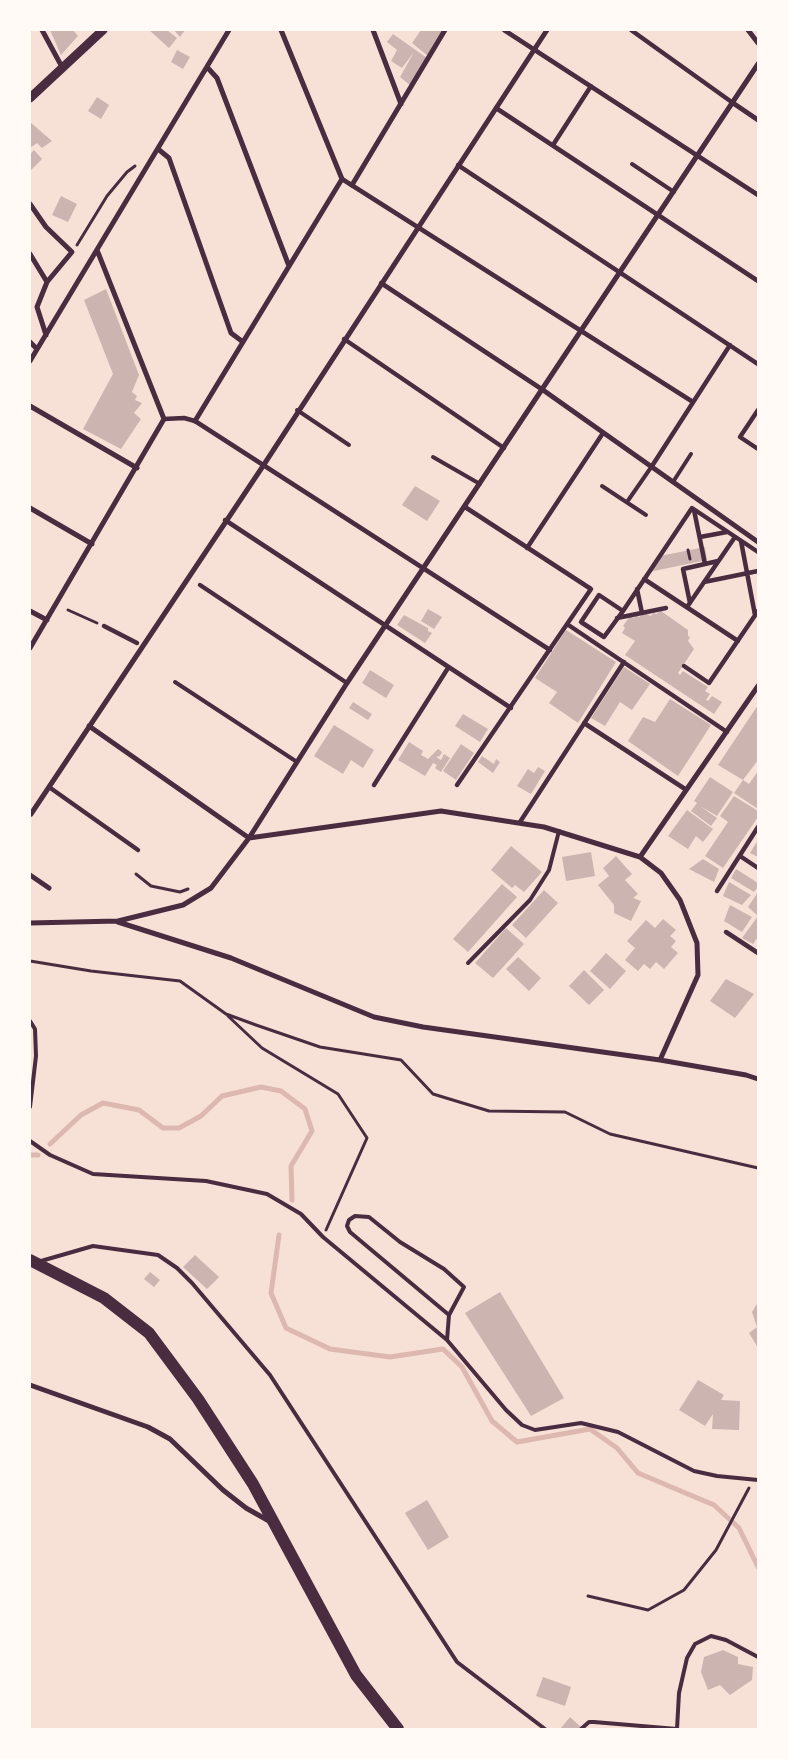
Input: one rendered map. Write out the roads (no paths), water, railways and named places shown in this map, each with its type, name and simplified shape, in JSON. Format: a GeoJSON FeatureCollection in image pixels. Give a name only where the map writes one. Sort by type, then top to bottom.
{"type":"FeatureCollection","features":[{"type":"Feature","properties":{"kind":"main road"},"geometry":{"type":"LineString","coordinates":[[33,1261],[104,1298],[149,1333],[203,1406],[253,1484],[356,1675],[398,1729]]}},
{"type":"Feature","properties":{"kind":"street"},"geometry":{"type":"LineString","coordinates":[[42,30],[62,67]]}},
{"type":"Feature","properties":{"kind":"street"},"geometry":{"type":"LineString","coordinates":[[30,98],[103,30]]}},
{"type":"Feature","properties":{"kind":"street"},"geometry":{"type":"LineString","coordinates":[[30,361],[229,30]]}},
{"type":"Feature","properties":{"kind":"street"},"geometry":{"type":"LineString","coordinates":[[281,30],[342,179],[693,402]]}},
{"type":"Feature","properties":{"kind":"street"},"geometry":{"type":"LineString","coordinates":[[373,30],[401,104]]}},
{"type":"Feature","properties":{"kind":"street"},"geometry":{"type":"LineString","coordinates":[[352,185],[444,30]]}},
{"type":"Feature","properties":{"kind":"street"},"geometry":{"type":"LineString","coordinates":[[504,30],[758,195]]}},
{"type":"Feature","properties":{"kind":"street"},"geometry":{"type":"LineString","coordinates":[[31,814],[225,520],[263,466],[297,410],[547,30]]}},
{"type":"Feature","properties":{"kind":"street"},"geometry":{"type":"LineString","coordinates":[[630,30],[758,120]]}},
{"type":"Feature","properties":{"kind":"street"},"geometry":{"type":"LineString","coordinates":[[748,30],[758,43]]}},
{"type":"Feature","properties":{"kind":"street"},"geometry":{"type":"LineString","coordinates":[[30,922],[118,921],[183,905],[211,888],[248,838],[347,683],[758,64]]}},
{"type":"Feature","properties":{"kind":"street"},"geometry":{"type":"LineString","coordinates":[[207,67],[217,78],[289,266]]}},
{"type":"Feature","properties":{"kind":"street"},"geometry":{"type":"LineString","coordinates":[[553,145],[591,86]]}},
{"type":"Feature","properties":{"kind":"street"},"geometry":{"type":"LineString","coordinates":[[496,108],[758,281]]}},
{"type":"Feature","properties":{"kind":"street"},"geometry":{"type":"LineString","coordinates":[[158,149],[169,158],[231,333],[244,342]]}},
{"type":"Feature","properties":{"kind":"street"},"geometry":{"type":"LineString","coordinates":[[458,165],[758,364]]}},
{"type":"Feature","properties":{"kind":"street"},"geometry":{"type":"LineString","coordinates":[[195,421],[342,179]]}},
{"type":"Feature","properties":{"kind":"street"},"geometry":{"type":"LineString","coordinates":[[30,204],[46,226],[72,252],[47,282],[37,312],[46,335]]}},
{"type":"Feature","properties":{"kind":"street"},"geometry":{"type":"LineString","coordinates":[[97,250],[164,419]]}},
{"type":"Feature","properties":{"kind":"street"},"geometry":{"type":"LineString","coordinates":[[30,254],[47,282]]}},
{"type":"Feature","properties":{"kind":"street"},"geometry":{"type":"LineString","coordinates":[[381,283],[543,390],[758,542]]}},
{"type":"Feature","properties":{"kind":"street"},"geometry":{"type":"LineString","coordinates":[[344,339],[504,448]]}},
{"type":"Feature","properties":{"kind":"street"},"geometry":{"type":"LineString","coordinates":[[30,342],[37,349]]}},
{"type":"Feature","properties":{"kind":"street"},"geometry":{"type":"LineString","coordinates":[[652,466],[730,345]]}},
{"type":"Feature","properties":{"kind":"street"},"geometry":{"type":"LineString","coordinates":[[30,406],[137,468]]}},
{"type":"Feature","properties":{"kind":"street"},"geometry":{"type":"LineString","coordinates":[[758,410],[740,437],[758,449]]}},
{"type":"Feature","properties":{"kind":"street"},"geometry":{"type":"LineString","coordinates":[[164,419],[184,418],[195,421],[550,650]]}},
{"type":"Feature","properties":{"kind":"street"},"geometry":{"type":"LineString","coordinates":[[30,648],[164,419]]}},
{"type":"Feature","properties":{"kind":"street"},"geometry":{"type":"LineString","coordinates":[[527,548],[603,433]]}},
{"type":"Feature","properties":{"kind":"street"},"geometry":{"type":"LineString","coordinates":[[457,785],[591,589],[465,507]]}},
{"type":"Feature","properties":{"kind":"street"},"geometry":{"type":"LineString","coordinates":[[30,508],[92,544]]}},
{"type":"Feature","properties":{"kind":"street"},"geometry":{"type":"LineString","coordinates":[[623,611],[599,595],[581,622],[604,638],[623,611],[692,508],[758,552]]}},
{"type":"Feature","properties":{"kind":"street"},"geometry":{"type":"LineString","coordinates":[[694,510],[705,564]]}},
{"type":"Feature","properties":{"kind":"street"},"geometry":{"type":"LineString","coordinates":[[225,520],[510,708]]}},
{"type":"Feature","properties":{"kind":"street"},"geometry":{"type":"LineString","coordinates":[[700,537],[727,532]]}},
{"type":"Feature","properties":{"kind":"street"},"geometry":{"type":"LineString","coordinates":[[688,605],[735,537]]}},
{"type":"Feature","properties":{"kind":"street"},"geometry":{"type":"LineString","coordinates":[[684,666],[709,683],[757,613],[740,541]]}},
{"type":"Feature","properties":{"kind":"street"},"geometry":{"type":"LineString","coordinates":[[688,605],[683,568],[718,561]]}},
{"type":"Feature","properties":{"kind":"street"},"geometry":{"type":"LineString","coordinates":[[704,582],[758,571]]}},
{"type":"Feature","properties":{"kind":"street"},"geometry":{"type":"LineString","coordinates":[[644,579],[688,605],[738,641]]}},
{"type":"Feature","properties":{"kind":"street"},"geometry":{"type":"LineString","coordinates":[[200,585],[347,683]]}},
{"type":"Feature","properties":{"kind":"street"},"geometry":{"type":"LineString","coordinates":[[637,589],[642,613]]}},
{"type":"Feature","properties":{"kind":"street"},"geometry":{"type":"LineString","coordinates":[[617,618],[666,608]]}},
{"type":"Feature","properties":{"kind":"street"},"geometry":{"type":"LineString","coordinates":[[30,611],[46,620]]}},
{"type":"Feature","properties":{"kind":"street"},"geometry":{"type":"LineString","coordinates":[[567,624],[728,732]]}},
{"type":"Feature","properties":{"kind":"street"},"geometry":{"type":"LineString","coordinates":[[104,626],[137,643]]}},
{"type":"Feature","properties":{"kind":"street"},"geometry":{"type":"LineString","coordinates":[[520,822],[624,662]]}},
{"type":"Feature","properties":{"kind":"street"},"geometry":{"type":"LineString","coordinates":[[374,785],[448,668]]}},
{"type":"Feature","properties":{"kind":"street"},"geometry":{"type":"LineString","coordinates":[[640,857],[685,789],[728,732],[757,688]]}},
{"type":"Feature","properties":{"kind":"street"},"geometry":{"type":"LineString","coordinates":[[584,723],[685,789]]}},
{"type":"Feature","properties":{"kind":"street"},"geometry":{"type":"LineString","coordinates":[[89,726],[248,838],[441,811],[520,822],[559,831],[640,857],[661,872],[680,900],[697,943],[698,975],[660,1060]]}},
{"type":"Feature","properties":{"kind":"street"},"geometry":{"type":"LineString","coordinates":[[49,787],[138,850]]}},
{"type":"Feature","properties":{"kind":"street"},"geometry":{"type":"LineString","coordinates":[[717,891],[758,827]]}},
{"type":"Feature","properties":{"kind":"street"},"geometry":{"type":"LineString","coordinates":[[740,856],[758,868]]}},
{"type":"Feature","properties":{"kind":"street"},"geometry":{"type":"LineString","coordinates":[[30,875],[49,888]]}},
{"type":"Feature","properties":{"kind":"street"},"geometry":{"type":"LineString","coordinates":[[118,921],[231,958],[374,1017],[424,1027],[660,1060],[746,1075],[758,1079]]}},
{"type":"Feature","properties":{"kind":"street"},"geometry":{"type":"LineString","coordinates":[[726,932],[758,953]]}},
{"type":"Feature","properties":{"kind":"street"},"geometry":{"type":"LineString","coordinates":[[30,1385],[148,1427],[170,1439],[223,1490],[246,1508],[275,1524]]}},
{"type":"Feature","properties":{"kind":"lane"},"geometry":{"type":"LineString","coordinates":[[632,164],[674,192]]}},
{"type":"Feature","properties":{"kind":"lane"},"geometry":{"type":"LineString","coordinates":[[297,410],[349,446]]}},
{"type":"Feature","properties":{"kind":"lane"},"geometry":{"type":"LineString","coordinates":[[673,482],[691,454]]}},
{"type":"Feature","properties":{"kind":"lane"},"geometry":{"type":"LineString","coordinates":[[433,457],[480,484]]}},
{"type":"Feature","properties":{"kind":"lane"},"geometry":{"type":"LineString","coordinates":[[627,502],[652,466]]}},
{"type":"Feature","properties":{"kind":"lane"},"geometry":{"type":"LineString","coordinates":[[602,486],[646,515]]}},
{"type":"Feature","properties":{"kind":"lane"},"geometry":{"type":"LineString","coordinates":[[175,682],[297,762]]}},
{"type":"Feature","properties":{"kind":"lane"},"geometry":{"type":"LineString","coordinates":[[468,963],[530,900],[549,870],[559,831]]}},
{"type":"Feature","properties":{"kind":"lane"},"geometry":{"type":"LineString","coordinates":[[30,1021],[35,1029],[36,1056],[30,1107]]}},
{"type":"Feature","properties":{"kind":"lane"},"geometry":{"type":"LineString","coordinates":[[30,1141],[50,1155],[93,1174],[206,1181],[267,1194],[301,1214],[323,1237],[447,1340],[506,1410],[522,1425],[535,1430],[580,1423],[618,1432],[694,1470],[758,1480]]}},
{"type":"Feature","properties":{"kind":"lane"},"geometry":{"type":"LineString","coordinates":[[447,1340],[448,1315],[464,1287],[444,1269],[400,1242],[369,1217],[355,1216],[349,1220],[347,1226],[350,1232],[448,1315]]}},
{"type":"Feature","properties":{"kind":"lane"},"geometry":{"type":"LineString","coordinates":[[33,1261],[93,1246],[158,1254],[177,1268],[270,1375],[457,1662],[545,1729]]}},
{"type":"Feature","properties":{"kind":"lane"},"geometry":{"type":"LineString","coordinates":[[581,1729],[589,1722],[594,1722],[677,1729],[679,1693],[687,1658],[695,1644],[711,1636],[726,1640],[758,1657]]}},
{"type":"Feature","properties":{"kind":"waterway"},"geometry":{"type":"LineString","coordinates":[[50,1144],[81,1115],[103,1103],[139,1110],[163,1128],[179,1128],[201,1116],[222,1096],[261,1087],[281,1091],[305,1109],[312,1131],[291,1166],[292,1200]]}},
{"type":"Feature","properties":{"kind":"waterway"},"geometry":{"type":"LineString","coordinates":[[30,1155],[38,1155]]}},
{"type":"Feature","properties":{"kind":"waterway"},"geometry":{"type":"LineString","coordinates":[[279,1235],[271,1293],[286,1328],[330,1349],[390,1357],[443,1349],[462,1367],[492,1421],[517,1442],[590,1429],[617,1448],[638,1473],[714,1505],[739,1528],[758,1567]]}}]}
